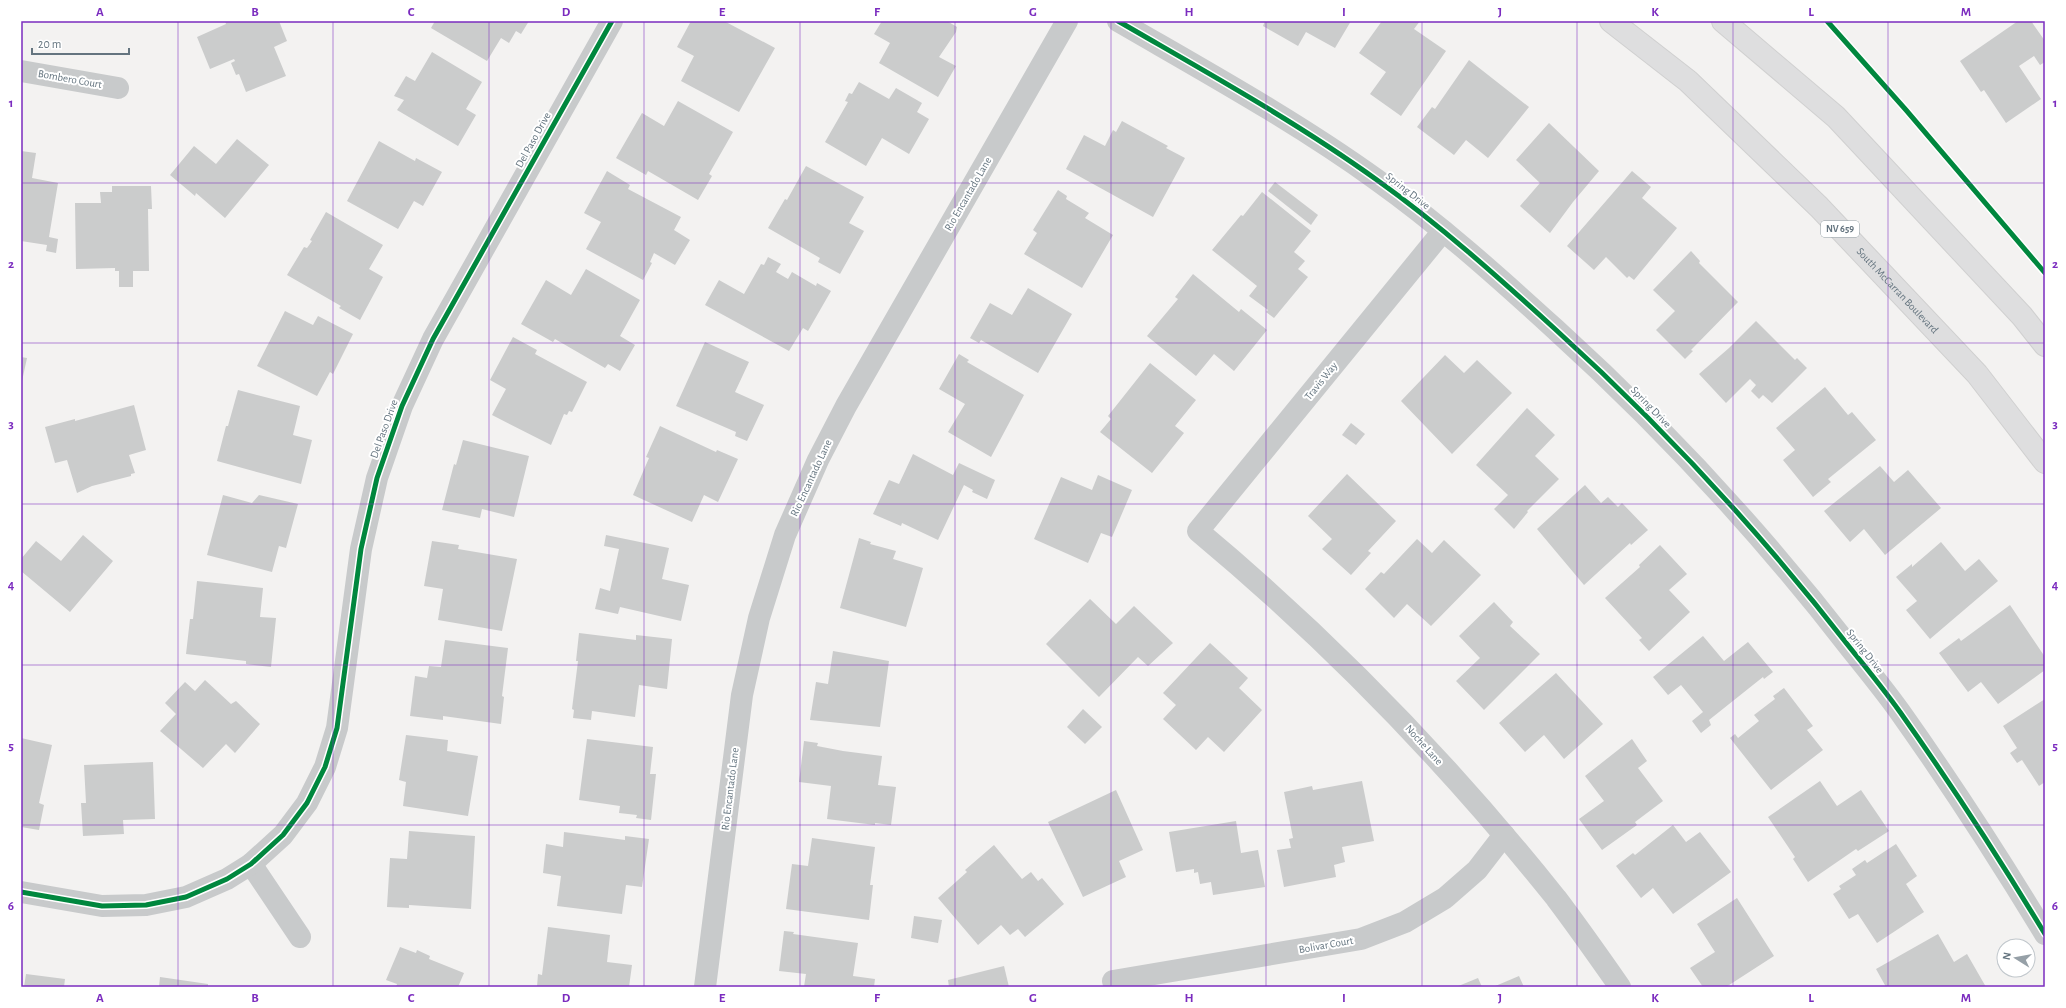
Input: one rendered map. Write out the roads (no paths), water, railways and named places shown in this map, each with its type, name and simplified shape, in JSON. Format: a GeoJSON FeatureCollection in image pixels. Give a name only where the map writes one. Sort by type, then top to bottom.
{"type":"FeatureCollection","features":[{"type":"Feature","properties":{"kind":"main road","name":"South McCarran Boulevard"},"geometry":{"type":"LineString","coordinates":[[1610,21],[1688,81],[1819,207],[1976,374],[2045,462]]}},
{"type":"Feature","properties":{"kind":"main road"},"geometry":{"type":"LineString","coordinates":[[1723,21],[1836,117],[2022,316],[2045,345]]}},
{"type":"Feature","properties":{"kind":"street","name":"Del Paso Drive"},"geometry":{"type":"LineString","coordinates":[[21,892],[102,906],[146,905],[186,897],[227,879],[251,864],[283,835],[307,803],[325,767],[337,728],[361,549],[377,478],[402,406],[433,338],[612,21]]}},
{"type":"Feature","properties":{"kind":"street","name":"Rio Encantado Lane"},"geometry":{"type":"LineString","coordinates":[[705,987],[742,695],[759,618],[785,535],[818,460],[846,406],[1067,21]]}},
{"type":"Feature","properties":{"kind":"street","name":"Spring Drive"},"geometry":{"type":"LineString","coordinates":[[1118,21],[1289,120],[1378,180],[1443,231],[1506,284],[1608,377],[1710,482],[1809,594],[1899,710],[1988,841],[2045,934]]}},
{"type":"Feature","properties":{"kind":"street","name":"Bombero Court"},"geometry":{"type":"LineString","coordinates":[[21,71],[118,88]]}},
{"type":"Feature","properties":{"kind":"street","name":"Travis Way"},"geometry":{"type":"LineString","coordinates":[[1198,531],[1443,231]]}},
{"type":"Feature","properties":{"kind":"street","name":"Noche Lane"},"geometry":{"type":"LineString","coordinates":[[1198,531],[1331,649],[1419,738],[1504,835],[1557,900],[1620,987]]}},
{"type":"Feature","properties":{"kind":"street","name":"Bolivar Court"},"geometry":{"type":"LineString","coordinates":[[1113,981],[1361,939],[1398,925],[1445,898],[1477,870],[1504,835]]}},
{"type":"Feature","properties":{"kind":"street"},"geometry":{"type":"LineString","coordinates":[[251,864],[300,937]]}}]}
